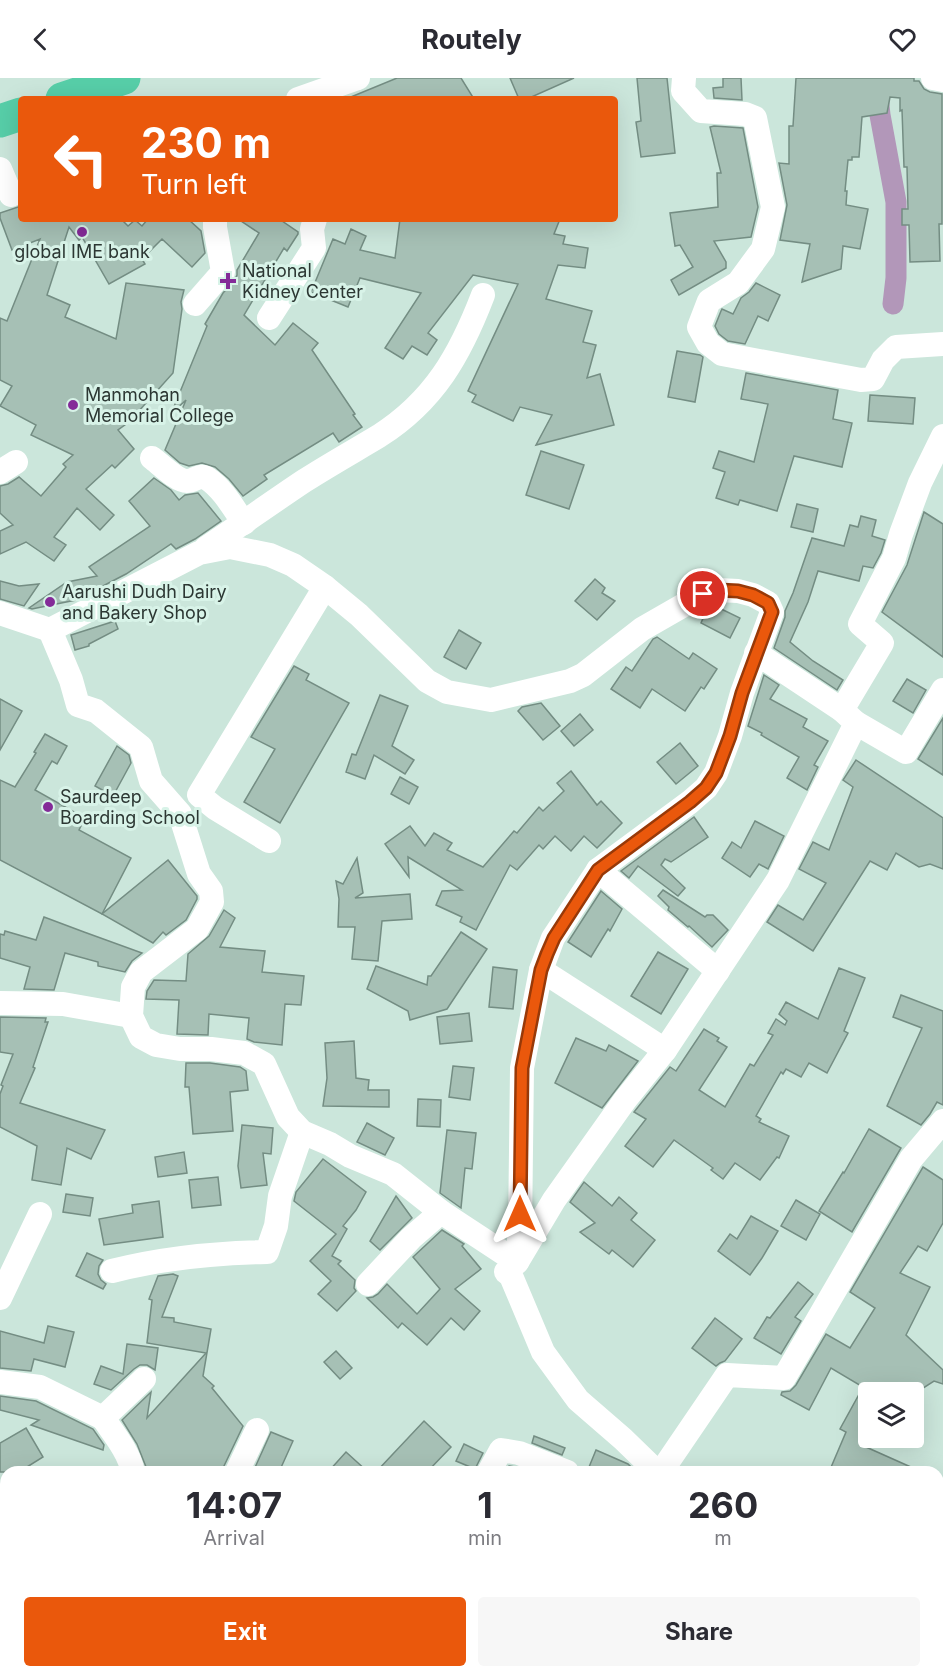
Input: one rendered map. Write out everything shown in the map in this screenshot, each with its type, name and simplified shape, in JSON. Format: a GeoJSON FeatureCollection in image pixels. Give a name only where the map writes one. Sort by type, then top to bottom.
{"type":"FeatureCollection","features":[{"type":"Feature","properties":{"kind":"highway"},"geometry":{"type":"LineString","coordinates":[[71,96],[124,78]]}},
{"type":"Feature","properties":{"kind":"highway"},"geometry":{"type":"LineString","coordinates":[[0,121],[18,115]]}},
{"type":"Feature","properties":{"kind":"street"},"geometry":{"type":"LineString","coordinates":[[684,78],[683,91],[701,111],[745,114],[755,118],[773,207],[763,249],[738,283],[709,301],[699,327],[708,344],[722,354],[861,380],[873,379],[883,360],[896,347],[943,344]]}},
{"type":"Feature","properties":{"kind":"street"},"geometry":{"type":"LineString","coordinates":[[933,78],[943,80]]}},
{"type":"Feature","properties":{"kind":"street"},"geometry":{"type":"LineString","coordinates":[[310,96],[352,86]]}},
{"type":"Feature","properties":{"kind":"street"},"geometry":{"type":"LineString","coordinates":[[0,169],[11,195]]}},
{"type":"Feature","properties":{"kind":"street"},"geometry":{"type":"LineString","coordinates":[[195,304],[222,272],[215,222]]}},
{"type":"Feature","properties":{"kind":"street"},"geometry":{"type":"LineString","coordinates":[[269,318],[314,248],[312,229],[314,222]]}},
{"type":"Feature","properties":{"kind":"street"},"geometry":{"type":"LineString","coordinates":[[0,613],[50,630],[199,553],[305,480],[379,436],[415,407],[448,369],[473,322],[483,295]]}},
{"type":"Feature","properties":{"kind":"street"},"geometry":{"type":"LineString","coordinates":[[652,1466],[578,1400],[543,1352],[511,1276],[506,1272],[517,1262],[554,1200],[625,1100],[665,1050],[778,880],[882,643],[860,624],[894,558],[920,483],[943,436]]}},
{"type":"Feature","properties":{"kind":"street"},"geometry":{"type":"LineString","coordinates":[[152,458],[185,481],[202,476],[208,479],[244,523]]}},
{"type":"Feature","properties":{"kind":"street"},"geometry":{"type":"LineString","coordinates":[[199,553],[230,547],[270,555],[293,565],[359,615],[427,681],[447,692],[490,700],[570,681],[583,675],[642,629],[703,594],[718,590],[738,591],[753,595],[768,603],[772,612],[716,773],[706,788],[690,802],[598,870],[554,938],[541,970],[522,1068],[520,1231],[517,1262]]}},
{"type":"Feature","properties":{"kind":"street"},"geometry":{"type":"LineString","coordinates":[[269,841],[199,795],[325,587]]}},
{"type":"Feature","properties":{"kind":"street"},"geometry":{"type":"LineString","coordinates":[[50,630],[71,680],[78,705],[96,711],[141,747],[151,781],[180,814],[199,874],[211,891],[212,902],[197,929],[141,972],[133,987],[131,1016],[141,1037],[156,1045],[244,1053],[264,1064],[288,1117],[302,1132],[393,1174],[441,1212],[517,1262]]}},
{"type":"Feature","properties":{"kind":"street"},"geometry":{"type":"LineString","coordinates":[[756,653],[906,752],[943,690]]}},
{"type":"Feature","properties":{"kind":"street"},"geometry":{"type":"LineString","coordinates":[[598,870],[718,972]]}},
{"type":"Feature","properties":{"kind":"street"},"geometry":{"type":"LineString","coordinates":[[541,970],[665,1050]]}},
{"type":"Feature","properties":{"kind":"street"},"geometry":{"type":"LineString","coordinates":[[0,1003],[63,1004],[131,1016]]}},
{"type":"Feature","properties":{"kind":"street"},"geometry":{"type":"LineString","coordinates":[[663,1466],[727,1375],[784,1378],[911,1159],[943,1121]]}},
{"type":"Feature","properties":{"kind":"street"},"geometry":{"type":"LineString","coordinates":[[112,1271],[138,1264],[220,1253],[267,1252],[276,1226],[280,1196],[302,1132]]}},
{"type":"Feature","properties":{"kind":"street"},"geometry":{"type":"LineString","coordinates":[[368,1284],[411,1238],[441,1212]]}},
{"type":"Feature","properties":{"kind":"street"},"geometry":{"type":"LineString","coordinates":[[0,1298],[40,1214]]}},
{"type":"Feature","properties":{"kind":"street"},"geometry":{"type":"LineString","coordinates":[[103,1418],[144,1379]]}},
{"type":"Feature","properties":{"kind":"street"},"geometry":{"type":"LineString","coordinates":[[0,1382],[40,1387],[103,1418],[132,1466]]}},
{"type":"Feature","properties":{"kind":"street"},"geometry":{"type":"LineString","coordinates":[[240,1466],[257,1430]]}},
{"type":"Feature","properties":{"kind":"street"},"geometry":{"type":"LineString","coordinates":[[492,1466],[501,1450],[519,1453],[552,1466]]}},
{"type":"Feature","properties":{"kind":"building"},"geometry":{"type":"Polygon","coordinates":[[[397,78],[461,78],[472,96],[353,96],[397,78]]]}},
{"type":"Feature","properties":{"kind":"building"},"geometry":{"type":"Polygon","coordinates":[[[510,78],[574,78],[534,96],[518,96],[510,78]]]}},
{"type":"Feature","properties":{"kind":"building"},"geometry":{"type":"Polygon","coordinates":[[[637,78],[667,78],[675,153],[641,157],[636,122],[641,121],[637,78]]]}},
{"type":"Feature","properties":{"kind":"building"},"geometry":{"type":"Polygon","coordinates":[[[723,78],[741,78],[742,100],[714,98],[713,88],[723,87],[723,78]]]}},
{"type":"Feature","properties":{"kind":"building"},"geometry":{"type":"Polygon","coordinates":[[[796,78],[914,78],[914,81],[919,81],[924,89],[942,94],[940,261],[910,262],[909,225],[902,225],[902,209],[908,209],[902,110],[900,111],[900,98],[890,97],[887,113],[862,117],[859,157],[852,157],[852,160],[848,160],[846,205],[868,209],[860,249],[843,246],[841,269],[802,282],[810,244],[780,240],[787,205],[779,163],[789,164],[789,126],[793,126],[796,78]]]}},
{"type":"Feature","properties":{"kind":"building"},"geometry":{"type":"Polygon","coordinates":[[[710,127],[743,128],[758,207],[751,237],[714,241],[726,262],[726,268],[679,295],[671,280],[693,267],[680,245],[675,246],[670,213],[718,207],[717,173],[721,173],[710,127]]]}},
{"type":"Feature","properties":{"kind":"building","name":"Manmohan Memorial College"},"geometry":{"type":"Polygon","coordinates":[[[18,207],[18,222],[124,222],[128,226],[133,222],[137,222],[142,226],[145,222],[191,222],[201,231],[205,253],[192,267],[162,239],[142,259],[145,264],[109,284],[82,237],[79,240],[69,227],[47,295],[70,305],[65,317],[116,339],[126,283],[184,290],[173,373],[129,422],[118,430],[134,449],[115,468],[112,465],[86,489],[114,515],[100,530],[77,508],[54,537],[66,545],[54,561],[26,542],[0,554],[0,531],[13,525],[0,513],[0,486],[19,477],[41,496],[66,467],[63,464],[73,455],[31,435],[36,425],[0,406],[12,386],[0,380],[0,318],[7,321],[40,239],[12,250],[0,213],[18,207]]]}},
{"type":"Feature","properties":{"kind":"building"},"geometry":{"type":"Polygon","coordinates":[[[242,222],[283,222],[298,234],[287,251],[284,248],[244,315],[275,345],[293,323],[318,343],[312,350],[362,427],[339,442],[333,433],[264,475],[267,479],[243,496],[215,467],[202,463],[189,466],[180,463],[165,450],[186,400],[171,414],[207,326],[205,324],[223,293],[234,281],[237,270],[259,233],[242,222]]]}},
{"type":"Feature","properties":{"kind":"building"},"geometry":{"type":"Polygon","coordinates":[[[400,222],[559,222],[554,234],[565,236],[563,244],[588,248],[585,268],[558,265],[546,299],[592,311],[583,342],[596,345],[587,378],[600,374],[614,425],[536,445],[552,415],[520,407],[513,421],[472,402],[476,395],[468,391],[518,284],[473,275],[428,333],[437,340],[427,355],[412,346],[403,359],[385,348],[421,293],[360,278],[348,307],[311,292],[333,239],[345,244],[351,229],[366,236],[360,250],[395,258],[400,222]]]}},
{"type":"Feature","properties":{"kind":"building"},"geometry":{"type":"Polygon","coordinates":[[[756,283],[780,295],[768,321],[758,316],[745,344],[728,341],[719,334],[715,326],[721,311],[722,309],[733,314],[741,298],[756,283]]]}},
{"type":"Feature","properties":{"kind":"building"},"geometry":{"type":"Polygon","coordinates":[[[677,351],[703,357],[695,402],[668,397],[677,351]]]}},
{"type":"Feature","properties":{"kind":"building"},"geometry":{"type":"Polygon","coordinates":[[[746,373],[838,390],[833,419],[852,423],[842,467],[794,456],[777,511],[740,500],[738,505],[716,498],[725,472],[713,468],[719,451],[754,462],[768,404],[741,399],[746,373]]]}},
{"type":"Feature","properties":{"kind":"building"},"geometry":{"type":"Polygon","coordinates":[[[870,395],[915,398],[913,424],[868,421],[870,395]]]}},
{"type":"Feature","properties":{"kind":"building"},"geometry":{"type":"Polygon","coordinates":[[[541,451],[584,465],[569,509],[526,495],[541,451]]]}},
{"type":"Feature","properties":{"kind":"building"},"geometry":{"type":"Polygon","coordinates":[[[154,478],[171,490],[179,500],[185,495],[198,493],[221,521],[176,549],[171,544],[126,574],[76,600],[29,608],[67,582],[97,576],[89,567],[150,526],[129,501],[154,478]]]}},
{"type":"Feature","properties":{"kind":"building"},"geometry":{"type":"Polygon","coordinates":[[[797,504],[818,509],[813,532],[791,527],[797,504]]]}},
{"type":"Feature","properties":{"kind":"building"},"geometry":{"type":"Polygon","coordinates":[[[924,512],[943,524],[943,657],[882,612],[907,565],[924,512]]]}},
{"type":"Feature","properties":{"kind":"building"},"geometry":{"type":"Polygon","coordinates":[[[861,516],[876,520],[872,536],[885,540],[873,568],[863,566],[859,581],[818,571],[808,602],[790,642],[813,661],[843,680],[837,690],[774,648],[812,538],[844,546],[850,525],[858,527],[861,516]]]}},
{"type":"Feature","properties":{"kind":"building"},"geometry":{"type":"Polygon","coordinates":[[[595,579],[605,588],[602,593],[615,601],[597,620],[575,601],[595,579]]]}},
{"type":"Feature","properties":{"kind":"building"},"geometry":{"type":"Polygon","coordinates":[[[0,581],[19,586],[39,584],[24,606],[0,599],[0,581]]]}},
{"type":"Feature","properties":{"kind":"building"},"geometry":{"type":"Polygon","coordinates":[[[715,606],[740,618],[730,638],[701,623],[708,607],[715,606]]]}},
{"type":"Feature","properties":{"kind":"building"},"geometry":{"type":"Polygon","coordinates":[[[115,621],[118,629],[89,646],[75,650],[71,635],[115,621]]]}},
{"type":"Feature","properties":{"kind":"building"},"geometry":{"type":"Polygon","coordinates":[[[459,630],[481,643],[466,669],[444,657],[459,630]]]}},
{"type":"Feature","properties":{"kind":"building"},"geometry":{"type":"Polygon","coordinates":[[[657,637],[689,659],[693,653],[717,669],[704,689],[701,687],[685,711],[652,689],[640,708],[611,689],[626,667],[632,671],[653,639],[657,637]]]}},
{"type":"Feature","properties":{"kind":"building"},"geometry":{"type":"Polygon","coordinates":[[[294,666],[309,674],[306,680],[349,703],[280,823],[244,802],[275,749],[251,737],[294,666]]]}},
{"type":"Feature","properties":{"kind":"building"},"geometry":{"type":"Polygon","coordinates":[[[764,675],[779,685],[770,699],[807,719],[803,727],[828,741],[814,765],[818,767],[807,790],[787,778],[799,757],[748,726],[764,675]]]}},
{"type":"Feature","properties":{"kind":"building"},"geometry":{"type":"Polygon","coordinates":[[[907,679],[926,690],[913,713],[893,701],[907,679]]]}},
{"type":"Feature","properties":{"kind":"building"},"geometry":{"type":"Polygon","coordinates":[[[380,695],[408,706],[392,746],[414,760],[405,774],[374,755],[365,779],[346,772],[352,754],[356,755],[380,695]]]}},
{"type":"Feature","properties":{"kind":"building"},"geometry":{"type":"Polygon","coordinates":[[[0,699],[22,711],[0,750],[0,699]]]}},
{"type":"Feature","properties":{"kind":"building"},"geometry":{"type":"Polygon","coordinates":[[[541,703],[560,726],[543,740],[518,711],[522,707],[541,703]]]}},
{"type":"Feature","properties":{"kind":"building"},"geometry":{"type":"Polygon","coordinates":[[[580,714],[593,730],[574,746],[561,731],[580,714]]]}},
{"type":"Feature","properties":{"kind":"building"},"geometry":{"type":"Polygon","coordinates":[[[943,718],[943,775],[918,759],[943,718]]]}},
{"type":"Feature","properties":{"kind":"building"},"geometry":{"type":"Polygon","coordinates":[[[45,734],[67,746],[57,764],[52,761],[35,790],[85,818],[79,830],[131,858],[102,914],[0,860],[0,780],[15,787],[45,734]]]}},
{"type":"Feature","properties":{"kind":"building"},"geometry":{"type":"Polygon","coordinates":[[[680,743],[698,766],[676,784],[657,762],[680,743]]]}},
{"type":"Feature","properties":{"kind":"building"},"geometry":{"type":"Polygon","coordinates":[[[117,746],[129,755],[131,763],[113,796],[95,786],[117,746]]]}},
{"type":"Feature","properties":{"kind":"building"},"geometry":{"type":"Polygon","coordinates":[[[856,760],[943,818],[943,869],[930,864],[919,867],[896,853],[887,870],[870,861],[813,951],[767,922],[778,905],[803,920],[826,883],[799,869],[813,842],[829,850],[853,787],[843,780],[856,760]]]}},
{"type":"Feature","properties":{"kind":"building"},"geometry":{"type":"Polygon","coordinates":[[[571,771],[597,805],[601,801],[622,823],[597,848],[584,836],[571,851],[555,836],[543,849],[539,845],[517,870],[510,865],[476,930],[460,922],[462,917],[436,905],[442,891],[462,890],[408,857],[409,877],[385,844],[410,826],[425,846],[434,833],[452,843],[447,850],[483,867],[514,831],[517,833],[539,807],[543,811],[564,791],[557,783],[571,771]]]}},
{"type":"Feature","properties":{"kind":"building"},"geometry":{"type":"Polygon","coordinates":[[[400,777],[418,787],[409,804],[391,794],[400,777]]]}},
{"type":"Feature","properties":{"kind":"building"},"geometry":{"type":"Polygon","coordinates":[[[694,817],[708,837],[671,862],[665,859],[661,865],[685,888],[678,896],[638,866],[629,878],[621,871],[694,817]]]}},
{"type":"Feature","properties":{"kind":"building"},"geometry":{"type":"Polygon","coordinates":[[[755,821],[784,836],[768,869],[759,864],[750,877],[722,858],[732,842],[741,848],[755,821]]]}},
{"type":"Feature","properties":{"kind":"building"},"geometry":{"type":"Polygon","coordinates":[[[357,858],[363,893],[355,898],[410,894],[412,919],[382,921],[378,961],[352,959],[355,927],[338,927],[339,899],[336,881],[343,884],[357,858]]]}},
{"type":"Feature","properties":{"kind":"building"},"geometry":{"type":"Polygon","coordinates":[[[168,860],[197,896],[186,920],[166,935],[163,932],[153,943],[102,914],[168,860]]]}},
{"type":"Feature","properties":{"kind":"building"},"geometry":{"type":"Polygon","coordinates":[[[663,890],[705,917],[713,915],[728,930],[712,947],[668,910],[669,907],[658,896],[663,890]]]}},
{"type":"Feature","properties":{"kind":"building"},"geometry":{"type":"Polygon","coordinates":[[[601,891],[622,909],[610,931],[608,929],[591,957],[568,942],[601,891]]]}},
{"type":"Feature","properties":{"kind":"building"},"geometry":{"type":"Polygon","coordinates":[[[224,910],[235,918],[220,947],[265,951],[262,972],[304,976],[301,1005],[285,1004],[282,1045],[247,1039],[249,1018],[209,1014],[208,1035],[177,1034],[179,1000],[146,999],[147,991],[154,980],[186,981],[188,954],[209,936],[224,910]]]}},
{"type":"Feature","properties":{"kind":"building"},"geometry":{"type":"Polygon","coordinates":[[[44,917],[142,953],[132,961],[125,972],[98,966],[98,962],[65,953],[54,990],[24,989],[30,967],[0,958],[0,934],[4,935],[5,931],[36,940],[44,917]]]}},
{"type":"Feature","properties":{"kind":"building"},"geometry":{"type":"Polygon","coordinates":[[[461,932],[487,949],[447,1009],[410,1020],[408,1011],[367,989],[376,966],[427,985],[428,976],[431,976],[461,932]]]}},
{"type":"Feature","properties":{"kind":"building"},"geometry":{"type":"Polygon","coordinates":[[[658,952],[688,969],[661,1014],[631,996],[658,952]]]}},
{"type":"Feature","properties":{"kind":"building"},"geometry":{"type":"Polygon","coordinates":[[[493,967],[517,970],[513,1009],[489,1007],[493,967]]]}},
{"type":"Feature","properties":{"kind":"building"},"geometry":{"type":"Polygon","coordinates":[[[839,968],[865,978],[844,1031],[848,1033],[827,1073],[809,1063],[801,1077],[786,1069],[783,1074],[781,1072],[756,1116],[761,1119],[759,1122],[789,1136],[779,1158],[777,1157],[760,1180],[735,1163],[723,1179],[711,1170],[713,1168],[674,1140],[653,1167],[625,1146],[646,1119],[634,1112],[670,1067],[676,1071],[704,1029],[719,1038],[717,1041],[727,1047],[699,1090],[725,1107],[750,1064],[754,1066],[773,1035],[768,1033],[776,1019],[785,1025],[787,1021],[779,1014],[786,1002],[818,1019],[839,968]]]}},
{"type":"Feature","properties":{"kind":"building"},"geometry":{"type":"Polygon","coordinates":[[[901,995],[943,1011],[943,1105],[937,1102],[921,1125],[887,1106],[922,1028],[893,1017],[901,995]]]}},
{"type":"Feature","properties":{"kind":"building"},"geometry":{"type":"Polygon","coordinates":[[[469,1013],[472,1041],[440,1044],[437,1017],[469,1013]]]}},
{"type":"Feature","properties":{"kind":"building"},"geometry":{"type":"Polygon","coordinates":[[[0,1017],[46,1018],[45,1022],[48,1022],[33,1067],[35,1068],[20,1103],[105,1130],[91,1159],[67,1148],[61,1185],[32,1180],[37,1146],[0,1127],[0,1094],[3,1086],[1,1085],[13,1054],[0,1052],[0,1017]]]}},
{"type":"Feature","properties":{"kind":"building"},"geometry":{"type":"Polygon","coordinates":[[[576,1038],[606,1051],[609,1045],[638,1061],[602,1108],[555,1083],[576,1038]]]}},
{"type":"Feature","properties":{"kind":"building"},"geometry":{"type":"Polygon","coordinates":[[[354,1041],[356,1078],[369,1080],[368,1090],[389,1090],[389,1107],[323,1106],[327,1078],[325,1043],[354,1041]]]}},
{"type":"Feature","properties":{"kind":"building"},"geometry":{"type":"Polygon","coordinates":[[[186,1063],[240,1067],[246,1071],[248,1090],[230,1092],[233,1131],[193,1134],[189,1087],[185,1087],[186,1063]]]}},
{"type":"Feature","properties":{"kind":"building"},"geometry":{"type":"Polygon","coordinates":[[[453,1066],[474,1068],[470,1100],[449,1097],[453,1066]]]}},
{"type":"Feature","properties":{"kind":"building"},"geometry":{"type":"Polygon","coordinates":[[[418,1099],[441,1100],[440,1127],[417,1126],[418,1099]]]}},
{"type":"Feature","properties":{"kind":"building"},"geometry":{"type":"Polygon","coordinates":[[[367,1123],[394,1138],[385,1155],[357,1142],[367,1123]]]}},
{"type":"Feature","properties":{"kind":"building"},"geometry":{"type":"Polygon","coordinates":[[[242,1125],[273,1128],[271,1154],[263,1153],[267,1185],[241,1188],[238,1166],[242,1125]]]}},
{"type":"Feature","properties":{"kind":"building"},"geometry":{"type":"Polygon","coordinates":[[[869,1129],[901,1148],[852,1232],[819,1211],[869,1129]]]}},
{"type":"Feature","properties":{"kind":"building"},"geometry":{"type":"Polygon","coordinates":[[[447,1130],[476,1133],[472,1169],[465,1168],[461,1208],[440,1193],[447,1130]]]}},
{"type":"Feature","properties":{"kind":"building"},"geometry":{"type":"Polygon","coordinates":[[[184,1152],[187,1173],[158,1177],[155,1157],[184,1152]]]}},
{"type":"Feature","properties":{"kind":"building"},"geometry":{"type":"Polygon","coordinates":[[[323,1159],[366,1192],[356,1210],[343,1226],[347,1229],[332,1256],[341,1261],[338,1264],[355,1280],[356,1291],[337,1311],[318,1294],[331,1281],[310,1261],[336,1234],[294,1201],[296,1192],[323,1159]]]}},
{"type":"Feature","properties":{"kind":"building"},"geometry":{"type":"Polygon","coordinates":[[[923,1167],[943,1180],[943,1223],[927,1251],[918,1246],[900,1273],[930,1287],[906,1335],[943,1370],[943,1384],[934,1381],[924,1387],[924,1382],[858,1382],[858,1384],[831,1368],[809,1410],[781,1395],[782,1392],[790,1391],[796,1385],[826,1334],[850,1348],[875,1308],[850,1292],[923,1167]]]}},
{"type":"Feature","properties":{"kind":"building"},"geometry":{"type":"Polygon","coordinates":[[[218,1177],[221,1205],[192,1208],[189,1180],[218,1177]]]}},
{"type":"Feature","properties":{"kind":"building"},"geometry":{"type":"Polygon","coordinates":[[[584,1182],[612,1206],[619,1197],[637,1213],[631,1220],[655,1240],[633,1267],[612,1250],[609,1254],[580,1232],[595,1223],[570,1202],[584,1182]]]}},
{"type":"Feature","properties":{"kind":"building"},"geometry":{"type":"Polygon","coordinates":[[[66,1194],[93,1198],[90,1216],[63,1212],[66,1194]]]}},
{"type":"Feature","properties":{"kind":"building"},"geometry":{"type":"Polygon","coordinates":[[[396,1196],[412,1218],[380,1250],[370,1241],[396,1196]]]}},
{"type":"Feature","properties":{"kind":"building"},"geometry":{"type":"Polygon","coordinates":[[[796,1200],[820,1214],[806,1240],[781,1226],[796,1200]]]}},
{"type":"Feature","properties":{"kind":"building"},"geometry":{"type":"Polygon","coordinates":[[[159,1201],[163,1237],[104,1245],[99,1219],[133,1213],[132,1205],[159,1201]]]}},
{"type":"Feature","properties":{"kind":"building"},"geometry":{"type":"Polygon","coordinates":[[[751,1216],[778,1231],[750,1275],[718,1251],[730,1234],[737,1239],[751,1216]]]}},
{"type":"Feature","properties":{"kind":"building"},"geometry":{"type":"Polygon","coordinates":[[[442,1230],[464,1244],[462,1246],[481,1269],[455,1289],[480,1311],[464,1330],[451,1318],[427,1345],[402,1323],[398,1328],[367,1298],[378,1294],[387,1284],[417,1314],[440,1289],[413,1257],[442,1230]]]}},
{"type":"Feature","properties":{"kind":"building"},"geometry":{"type":"Polygon","coordinates":[[[87,1253],[103,1260],[98,1274],[106,1284],[103,1289],[76,1276],[87,1253]]]}},
{"type":"Feature","properties":{"kind":"building"},"geometry":{"type":"Polygon","coordinates":[[[173,1274],[178,1276],[162,1317],[174,1318],[174,1322],[211,1329],[203,1376],[214,1386],[212,1388],[243,1426],[224,1466],[146,1466],[137,1444],[122,1420],[151,1392],[147,1418],[206,1353],[147,1343],[152,1300],[149,1299],[158,1276],[173,1274]]]}},
{"type":"Feature","properties":{"kind":"building"},"geometry":{"type":"Polygon","coordinates":[[[798,1282],[813,1294],[795,1317],[801,1321],[781,1354],[754,1338],[767,1317],[770,1318],[798,1282]]]}},
{"type":"Feature","properties":{"kind":"building"},"geometry":{"type":"Polygon","coordinates":[[[715,1318],[742,1339],[725,1361],[716,1366],[692,1348],[715,1318]]]}},
{"type":"Feature","properties":{"kind":"building"},"geometry":{"type":"Polygon","coordinates":[[[48,1326],[74,1332],[65,1367],[34,1359],[31,1371],[0,1368],[0,1331],[44,1343],[48,1326]]]}},
{"type":"Feature","properties":{"kind":"building"},"geometry":{"type":"Polygon","coordinates":[[[127,1344],[158,1348],[155,1370],[147,1365],[140,1365],[111,1390],[94,1384],[101,1366],[123,1374],[127,1344]]]}},
{"type":"Feature","properties":{"kind":"building"},"geometry":{"type":"Polygon","coordinates":[[[336,1351],[352,1368],[340,1379],[324,1362],[336,1351]]]}},
{"type":"Feature","properties":{"kind":"building"},"geometry":{"type":"Polygon","coordinates":[[[0,1396],[36,1401],[93,1429],[104,1445],[103,1450],[31,1425],[39,1420],[0,1410],[0,1396]]]}},
{"type":"Feature","properties":{"kind":"building"},"geometry":{"type":"Polygon","coordinates":[[[858,1396],[858,1448],[868,1448],[909,1466],[832,1466],[846,1432],[840,1429],[858,1396]]]}},
{"type":"Feature","properties":{"kind":"building"},"geometry":{"type":"Polygon","coordinates":[[[424,1421],[451,1447],[433,1466],[382,1466],[424,1421]]]}},
{"type":"Feature","properties":{"kind":"building"},"geometry":{"type":"Polygon","coordinates":[[[26,1428],[43,1457],[29,1466],[0,1466],[0,1443],[26,1428]]]}},
{"type":"Feature","properties":{"kind":"building"},"geometry":{"type":"Polygon","coordinates":[[[271,1432],[293,1441],[282,1466],[256,1466],[271,1432]]]}},
{"type":"Feature","properties":{"kind":"building"},"geometry":{"type":"Polygon","coordinates":[[[534,1436],[565,1448],[562,1455],[532,1443],[534,1436]]]}},
{"type":"Feature","properties":{"kind":"building"},"geometry":{"type":"Polygon","coordinates":[[[464,1444],[483,1453],[476,1466],[468,1466],[456,1461],[464,1444]]]}},
{"type":"Feature","properties":{"kind":"building"},"geometry":{"type":"Polygon","coordinates":[[[596,1450],[630,1466],[589,1466],[596,1450]]]}},
{"type":"Feature","properties":{"kind":"building"},"geometry":{"type":"Polygon","coordinates":[[[346,1452],[361,1466],[333,1466],[346,1452]]]}},
{"type":"Feature","properties":{"kind":"waterway"},"geometry":{"type":"LineString","coordinates":[[876,78],[880,115],[896,202],[896,278],[893,304]]}},
{"type":"Feature","properties":{"kind":"place","name":"global IME bank"},"geometry":{"type":"Point","coordinates":[82,232]}},
{"type":"Feature","properties":{"kind":"place","name":"National Kidney Center"},"geometry":{"type":"Point","coordinates":[228,281]}},
{"type":"Feature","properties":{"kind":"place","name":"Manmohan Memorial College"},"geometry":{"type":"Point","coordinates":[73,405]}},
{"type":"Feature","properties":{"kind":"place","name":"Aarushi Dudh Dairy and Bakery Shop"},"geometry":{"type":"Point","coordinates":[50,602]}},
{"type":"Feature","properties":{"kind":"place","name":"Saurdeep Boarding School"},"geometry":{"type":"Point","coordinates":[48,807]}},
{"type":"Feature","properties":{"kind":"route"},"geometry":{"type":"LineString","coordinates":[[520,1214],[522,1068],[541,970],[547,954],[554,938],[598,870],[690,802],[706,788],[716,773],[772,612],[768,603],[753,595],[738,591],[718,590],[703,594]]}}]}
